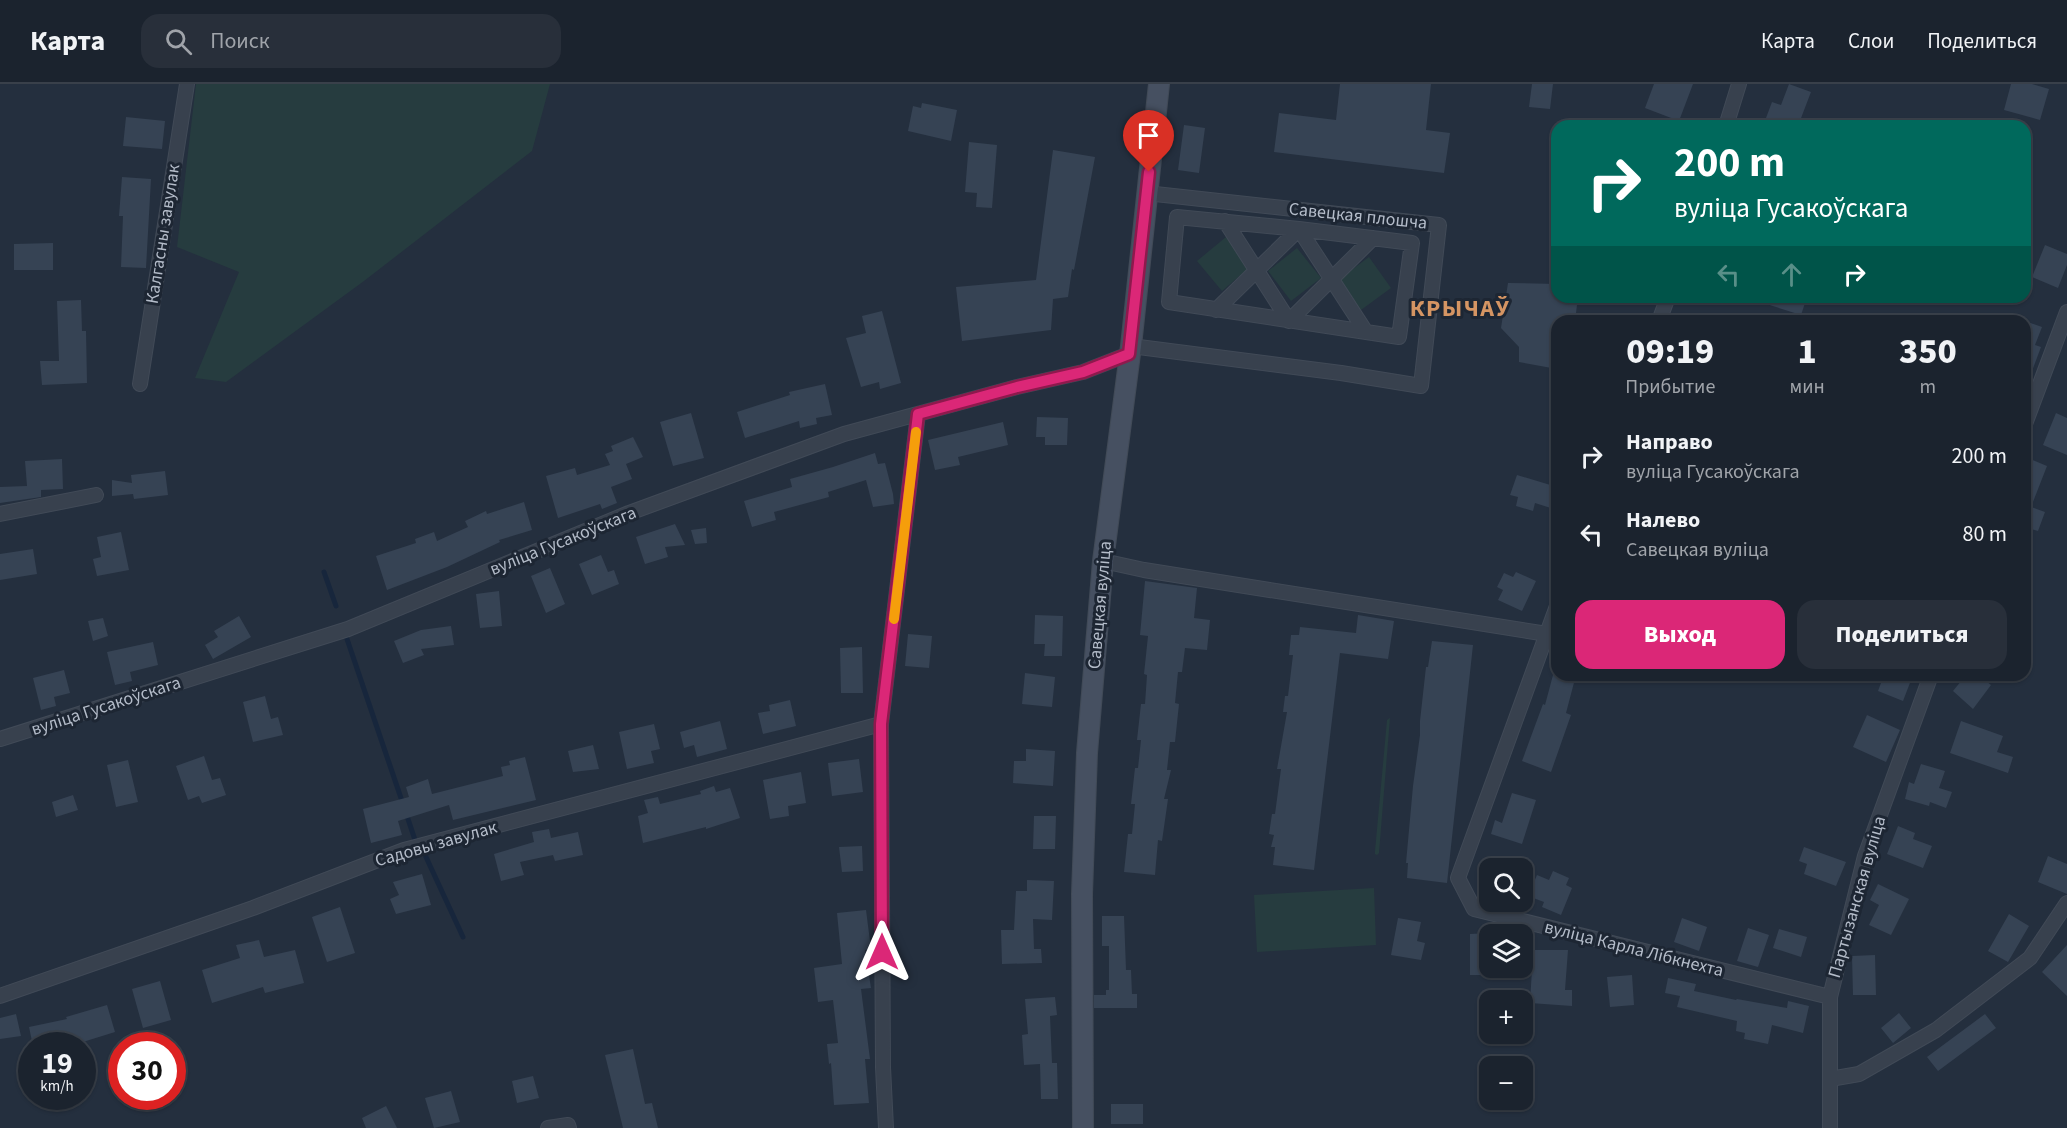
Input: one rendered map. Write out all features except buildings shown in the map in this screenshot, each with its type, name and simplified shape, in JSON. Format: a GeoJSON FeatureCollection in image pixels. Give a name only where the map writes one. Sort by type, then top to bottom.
{"type":"FeatureCollection","features":[{"type":"Feature","properties":{"kind":"street","name":"Калгасны завулак"},"geometry":{"type":"LineString","coordinates":[[140,384],[187,84]]}},
{"type":"Feature","properties":{"kind":"street","name":"Савецкая вуліца"},"geometry":{"type":"LineString","coordinates":[[1083,1128],[1083,839],[1087,753],[1103,561],[1130,350],[1159,84]]}},
{"type":"Feature","properties":{"kind":"street"},"geometry":{"type":"LineString","coordinates":[[1728,120],[1739,84]]}},
{"type":"Feature","properties":{"kind":"street","name":"Савецкая плошча"},"geometry":{"type":"LineString","coordinates":[[1130,350],[1341,373],[1421,386],[1439,225],[1146,193]]}},
{"type":"Feature","properties":{"kind":"street"},"geometry":{"type":"LineString","coordinates":[[1177,217],[1299,229],[1412,243],[1399,337],[1169,302],[1177,217]]}},
{"type":"Feature","properties":{"kind":"street"},"geometry":{"type":"LineString","coordinates":[[1225,221],[1289,321]]}},
{"type":"Feature","properties":{"kind":"street"},"geometry":{"type":"LineString","coordinates":[[1216,310],[1299,229]]}},
{"type":"Feature","properties":{"kind":"street"},"geometry":{"type":"LineString","coordinates":[[1299,229],[1366,332]]}},
{"type":"Feature","properties":{"kind":"street"},"geometry":{"type":"LineString","coordinates":[[1289,321],[1373,238]]}},
{"type":"Feature","properties":{"kind":"street"},"geometry":{"type":"LineString","coordinates":[[2031,408],[2067,312]]}},
{"type":"Feature","properties":{"kind":"street","name":"вуліца Гусакоўскага"},"geometry":{"type":"LineString","coordinates":[[0,739],[348,629],[629,513],[844,434],[1017,387],[1083,372],[1130,350]]}},
{"type":"Feature","properties":{"kind":"street"},"geometry":{"type":"LineString","coordinates":[[885,1128],[881,724],[918,414]]}},
{"type":"Feature","properties":{"kind":"street"},"geometry":{"type":"LineString","coordinates":[[0,514],[96,495]]}},
{"type":"Feature","properties":{"kind":"street"},"geometry":{"type":"LineString","coordinates":[[1103,561],[1155,572],[1547,634]]}},
{"type":"Feature","properties":{"kind":"street","name":"вуліца Карла Лібкнехта"},"geometry":{"type":"LineString","coordinates":[[1551,623],[1458,878],[1474,909],[1830,997]]}},
{"type":"Feature","properties":{"kind":"street","name":"Партызанская вуліца"},"geometry":{"type":"LineString","coordinates":[[1830,1128],[1830,997],[1865,856],[1929,681]]}},
{"type":"Feature","properties":{"kind":"street","name":"Садовы завулак"},"geometry":{"type":"LineString","coordinates":[[0,996],[253,908],[404,850],[881,724]]}},
{"type":"Feature","properties":{"kind":"street"},"geometry":{"type":"LineString","coordinates":[[1830,1079],[1859,1074],[1936,1030],[2030,958],[2067,903]]}},
{"type":"Feature","properties":{"kind":"street"},"geometry":{"type":"LineString","coordinates":[[548,1128],[568,1125],[568,1128]]}},
{"type":"Feature","properties":{"kind":"green space"},"geometry":{"type":"Polygon","coordinates":[[[196,84],[550,84],[532,151],[364,281],[226,382],[195,378],[239,272],[177,247],[196,84]]]}},
{"type":"Feature","properties":{"kind":"green space"},"geometry":{"type":"Polygon","coordinates":[[[1226,237],[1250,267],[1222,291],[1197,261],[1226,237]]]}},
{"type":"Feature","properties":{"kind":"green space"},"geometry":{"type":"Polygon","coordinates":[[[1297,248],[1321,278],[1291,301],[1268,271],[1297,248]]]}},
{"type":"Feature","properties":{"kind":"green space"},"geometry":{"type":"Polygon","coordinates":[[[1369,257],[1391,288],[1361,310],[1338,280],[1369,257]]]}},
{"type":"Feature","properties":{"kind":"green space"},"geometry":{"type":"Polygon","coordinates":[[[1390,718],[1379,853],[1377,855],[1375,851],[1387,720],[1390,718]]]}},
{"type":"Feature","properties":{"kind":"green space"},"geometry":{"type":"Polygon","coordinates":[[[1374,888],[1376,945],[1257,952],[1254,895],[1374,888]]]}},
{"type":"Feature","properties":{"kind":"waterway"},"geometry":{"type":"LineString","coordinates":[[324,572],[336,606]]}},
{"type":"Feature","properties":{"kind":"waterway"},"geometry":{"type":"LineString","coordinates":[[347,639],[403,804]]}},
{"type":"Feature","properties":{"kind":"waterway"},"geometry":{"type":"LineString","coordinates":[[406,813],[415,840]]}},
{"type":"Feature","properties":{"kind":"waterway"},"geometry":{"type":"LineString","coordinates":[[426,857],[463,937]]}},
{"type":"Feature","properties":{"kind":"slow traffic"},"geometry":{"type":"LineString","coordinates":[[894,619],[916,432]]}},
{"type":"Feature","properties":{"kind":"district","name":"КРЫЧАЎ"},"geometry":{"type":"Point","coordinates":[1460,308]}},
{"type":"Feature","properties":{"kind":"route"},"geometry":{"type":"LineString","coordinates":[[882,952],[881,724],[918,414],[1083,372],[1129,354],[1149,172]]}}]}
